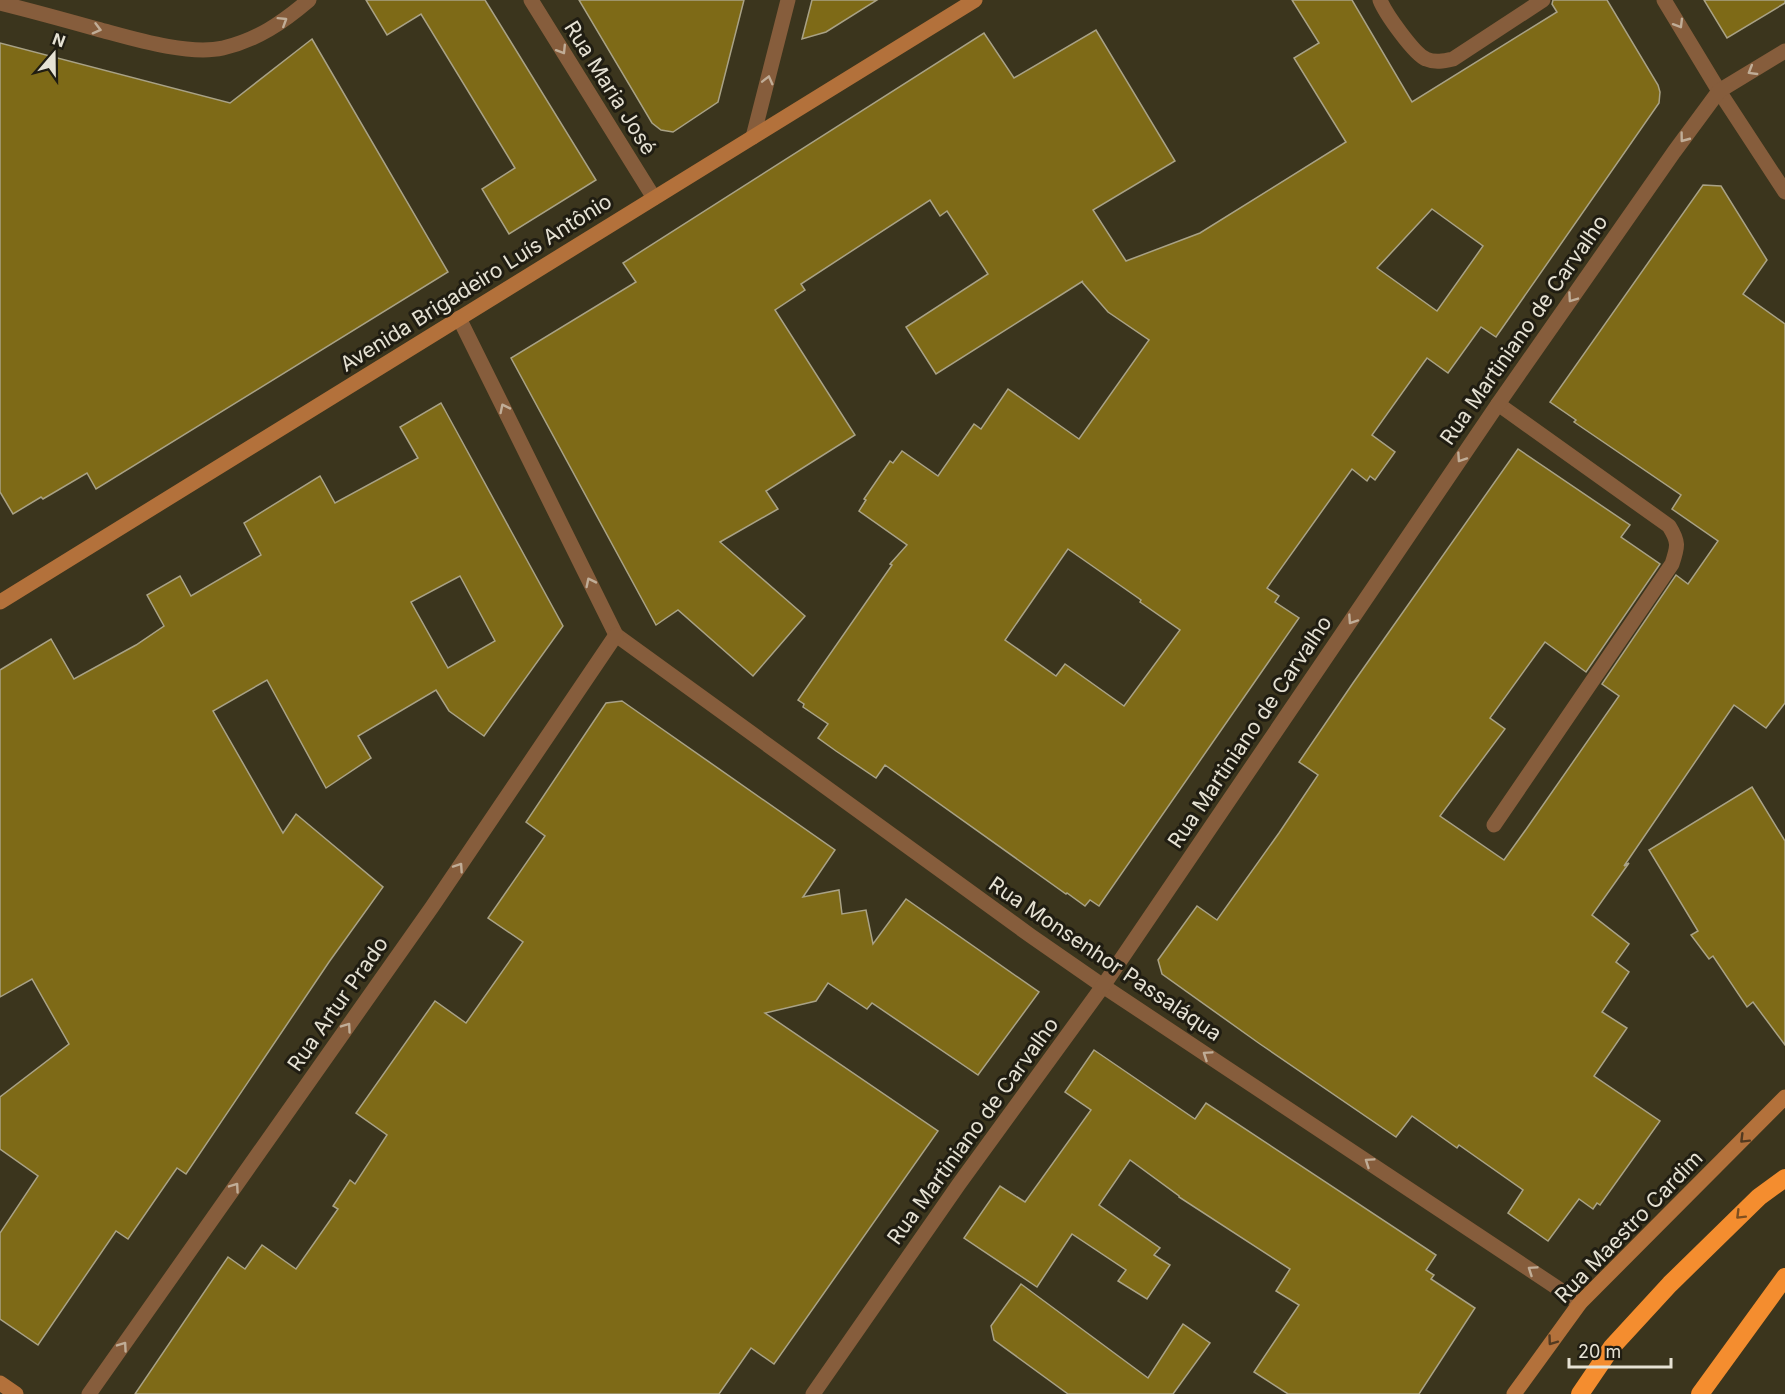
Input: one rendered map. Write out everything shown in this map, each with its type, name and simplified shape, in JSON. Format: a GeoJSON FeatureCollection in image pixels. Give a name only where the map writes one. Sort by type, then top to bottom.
{"type":"FeatureCollection","features":[{"type":"Feature","properties":{"kind":"highway"},"geometry":{"type":"LineString","coordinates":[[1580,1394],[1612,1347],[1670,1284],[1759,1197],[1785,1178]]}},
{"type":"Feature","properties":{"kind":"highway"},"geometry":{"type":"LineString","coordinates":[[1700,1394],[1785,1277]]}},
{"type":"Feature","properties":{"kind":"main road","name":"Avenida Brigadeiro Luís Antônio"},"geometry":{"type":"LineString","coordinates":[[0,602],[975,0]]}},
{"type":"Feature","properties":{"kind":"main road","name":"Rua Maestro Cardim"},"geometry":{"type":"LineString","coordinates":[[1514,1394],[1580,1303],[1785,1097]]}},
{"type":"Feature","properties":{"kind":"main road"},"geometry":{"type":"LineString","coordinates":[[0,1383],[16,1394]]}},
{"type":"Feature","properties":{"kind":"street"},"geometry":{"type":"LineString","coordinates":[[0,3],[131,38],[183,49],[220,49],[255,39],[292,15],[309,0]]}},
{"type":"Feature","properties":{"kind":"street","name":"Rua Maria José"},"geometry":{"type":"LineString","coordinates":[[531,0],[654,198]]}},
{"type":"Feature","properties":{"kind":"street"},"geometry":{"type":"LineString","coordinates":[[753,137],[788,0]]}},
{"type":"Feature","properties":{"kind":"street"},"geometry":{"type":"LineString","coordinates":[[1380,0],[1416,53],[1427,60],[1437,62],[1453,59],[1543,0]]}},
{"type":"Feature","properties":{"kind":"street"},"geometry":{"type":"LineString","coordinates":[[1664,0],[1719,91],[1785,192]]}},
{"type":"Feature","properties":{"kind":"street"},"geometry":{"type":"LineString","coordinates":[[1719,91],[1785,51]]}},
{"type":"Feature","properties":{"kind":"street","name":"Rua Martiniano de Carvalho"},"geometry":{"type":"LineString","coordinates":[[813,1394],[959,1184],[1103,986],[1498,404],[1719,91]]}},
{"type":"Feature","properties":{"kind":"street"},"geometry":{"type":"LineString","coordinates":[[459,318],[616,635]]}},
{"type":"Feature","properties":{"kind":"street"},"geometry":{"type":"LineString","coordinates":[[1494,825],[1672,564],[1678,547],[1676,537],[1669,526],[1498,404]]}},
{"type":"Feature","properties":{"kind":"street","name":"Rua Monsenhor Passaláqua"},"geometry":{"type":"LineString","coordinates":[[616,635],[1103,986],[1580,1303]]}},
{"type":"Feature","properties":{"kind":"street","name":"Rua Artur Prado"},"geometry":{"type":"LineString","coordinates":[[90,1394],[432,907],[616,635]]}},
{"type":"Feature","properties":{"kind":"building"},"geometry":{"type":"Polygon","coordinates":[[[366,0],[485,0],[596,180],[509,234],[482,189],[515,168],[421,14],[387,35],[366,0]]]}},
{"type":"Feature","properties":{"kind":"building"},"geometry":{"type":"Polygon","coordinates":[[[579,0],[744,0],[718,102],[673,132],[661,130],[652,123],[579,0]]]}},
{"type":"Feature","properties":{"kind":"building"},"geometry":{"type":"Polygon","coordinates":[[[812,0],[877,0],[826,32],[802,39],[812,0]]]}},
{"type":"Feature","properties":{"kind":"building"},"geometry":{"type":"Polygon","coordinates":[[[1292,0],[1352,0],[1412,102],[1557,12],[1552,4],[1553,0],[1607,0],[1658,85],[1659,103],[1496,337],[1481,327],[1448,373],[1427,358],[1372,435],[1395,452],[1375,480],[1370,476],[1367,481],[1352,469],[1267,588],[1279,596],[1275,602],[1299,618],[1099,906],[1090,900],[1085,906],[885,765],[876,778],[836,751],[818,738],[828,724],[803,707],[804,704],[798,700],[892,565],[890,564],[907,545],[859,511],[866,500],[864,499],[890,461],[893,463],[902,451],[938,476],[974,424],[981,429],[1008,389],[1079,439],[1149,340],[1108,312],[1083,281],[936,374],[906,327],[988,274],[947,211],[940,216],[930,200],[801,284],[805,290],[775,310],[855,435],[766,491],[778,509],[720,542],[805,616],[753,676],[678,610],[656,625],[511,358],[636,282],[623,263],[984,33],[1014,78],[1096,30],[1175,161],[1093,210],[1126,261],[1200,233],[1346,142],[1294,58],[1319,43],[1292,0]],[[1432,209],[1377,268],[1437,311],[1483,246],[1432,209]],[[1068,549],[1005,640],[1056,676],[1065,664],[1124,706],[1180,630],[1068,549]]]}},
{"type":"Feature","properties":{"kind":"building"},"geometry":{"type":"Polygon","coordinates":[[[1704,0],[1785,0],[1785,3],[1727,38],[1704,0]]]}},
{"type":"Feature","properties":{"kind":"building"},"geometry":{"type":"Polygon","coordinates":[[[312,39],[448,272],[96,489],[87,473],[13,514],[0,492],[0,43],[230,103],[312,39]]]}},
{"type":"Feature","properties":{"kind":"building"},"geometry":{"type":"Polygon","coordinates":[[[1703,185],[1721,186],[1767,260],[1743,294],[1785,324],[1785,703],[1766,728],[1734,705],[1592,915],[1629,944],[1616,962],[1629,972],[1602,1012],[1627,1028],[1594,1076],[1660,1121],[1600,1205],[1597,1203],[1593,1209],[1579,1199],[1548,1241],[1508,1213],[1523,1190],[1459,1145],[1457,1148],[1412,1116],[1396,1137],[1162,974],[1158,960],[1197,906],[1217,920],[1279,833],[1318,775],[1299,762],[1518,449],[1630,525],[1621,537],[1660,564],[1586,672],[1545,642],[1490,718],[1505,729],[1440,816],[1504,860],[1527,828],[1619,696],[1602,684],[1676,575],[1688,584],[1718,541],[1672,509],[1681,495],[1574,422],[1576,420],[1550,402],[1703,185]]]}},
{"type":"Feature","properties":{"kind":"building"},"geometry":{"type":"Polygon","coordinates":[[[441,403],[563,626],[484,736],[449,711],[436,690],[358,736],[371,758],[326,788],[267,680],[213,711],[283,833],[296,814],[383,887],[329,962],[186,1174],[177,1168],[128,1239],[116,1231],[38,1345],[0,1319],[0,1233],[38,1176],[0,1149],[0,1097],[69,1044],[32,979],[0,997],[0,670],[51,639],[74,679],[136,645],[164,626],[147,595],[180,576],[191,596],[261,555],[244,523],[320,476],[335,503],[418,458],[400,427],[441,403]],[[460,576],[411,602],[448,668],[495,641],[460,576]]]}},
{"type":"Feature","properties":{"kind":"building"},"geometry":{"type":"Polygon","coordinates":[[[622,701],[835,850],[803,897],[839,890],[842,914],[866,910],[873,944],[906,899],[1039,992],[978,1075],[872,1003],[867,1009],[828,983],[816,1001],[765,1013],[938,1131],[774,1364],[751,1348],[719,1394],[135,1394],[228,1257],[245,1269],[262,1245],[296,1269],[338,1209],[333,1206],[350,1180],[355,1184],[387,1135],[356,1113],[435,1001],[466,1023],[523,942],[488,918],[545,836],[526,822],[606,703],[622,701]]]}},
{"type":"Feature","properties":{"kind":"building"},"geometry":{"type":"Polygon","coordinates":[[[1752,787],[1785,841],[1785,1045],[1753,1002],[1747,1007],[1713,956],[1709,959],[1691,935],[1698,931],[1649,850],[1752,787]]]}},
{"type":"Feature","properties":{"kind":"building"},"geometry":{"type":"Polygon","coordinates":[[[1094,1050],[1195,1119],[1206,1103],[1436,1255],[1426,1270],[1434,1275],[1431,1279],[1475,1308],[1419,1394],[1288,1394],[1254,1372],[1299,1305],[1276,1291],[1290,1269],[1179,1197],[1130,1160],[1099,1205],[1160,1248],[1154,1255],[1170,1265],[1147,1299],[1118,1281],[1126,1270],[1072,1234],[1037,1287],[964,1238],[1000,1186],[1025,1202],[1091,1110],[1065,1092],[1094,1050]]]}},
{"type":"Feature","properties":{"kind":"building"},"geometry":{"type":"Polygon","coordinates":[[[1021,1284],[1148,1378],[1183,1324],[1210,1343],[1173,1394],[1068,1394],[994,1340],[991,1326],[1021,1284]]]}}]}
